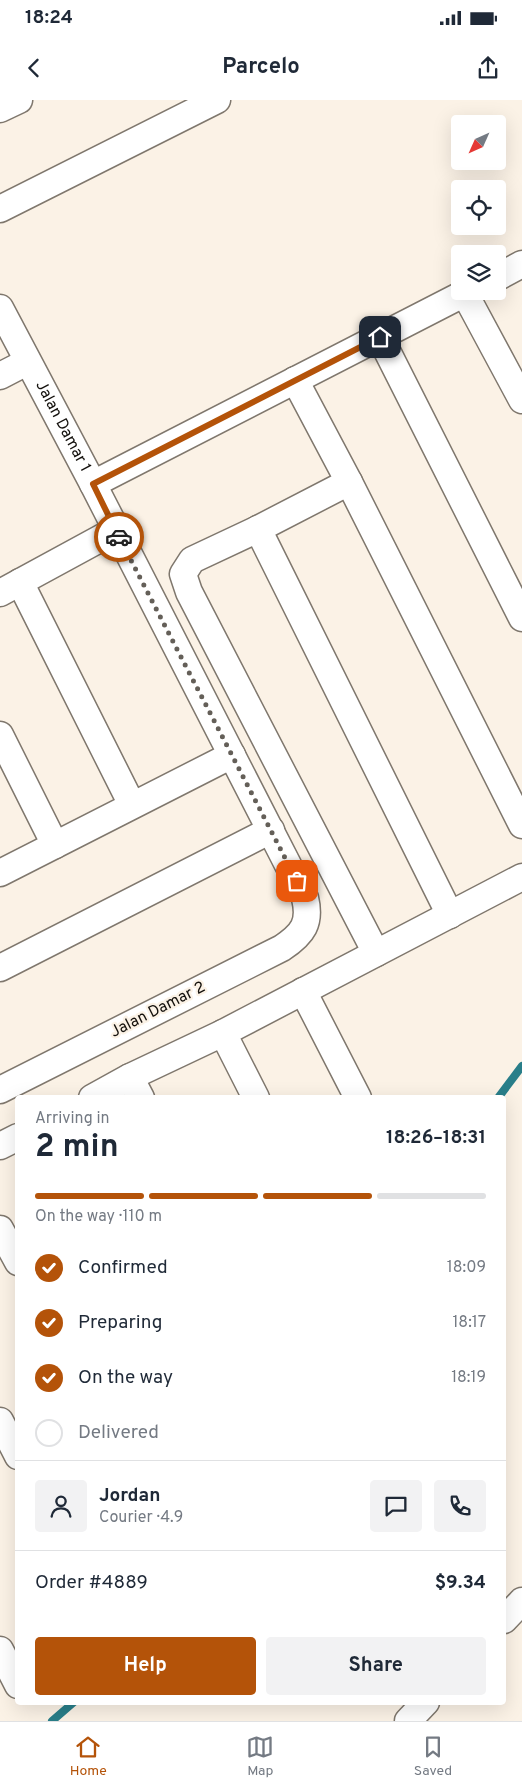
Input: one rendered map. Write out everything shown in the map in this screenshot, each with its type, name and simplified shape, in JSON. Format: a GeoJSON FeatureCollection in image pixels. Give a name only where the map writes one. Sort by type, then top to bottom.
{"type":"FeatureCollection","features":[{"type":"Feature","properties":{"kind":"street"},"geometry":{"type":"LineString","coordinates":[[0,110],[19,100]]}},
{"type":"Feature","properties":{"kind":"street"},"geometry":{"type":"LineString","coordinates":[[0,209],[217,100]]}},
{"type":"Feature","properties":{"kind":"street"},"geometry":{"type":"LineString","coordinates":[[506,273],[522,264]]}},
{"type":"Feature","properties":{"kind":"street"},"geometry":{"type":"LineString","coordinates":[[93,484],[452,300]]}},
{"type":"Feature","properties":{"kind":"street"},"geometry":{"type":"LineString","coordinates":[[471,300],[522,400]]}},
{"type":"Feature","properties":{"kind":"street","name":"Jalan Damar 1"},"geometry":{"type":"LineString","coordinates":[[0,308],[271,830],[305,898],[308,908],[307,921]]}},
{"type":"Feature","properties":{"kind":"street"},"geometry":{"type":"LineString","coordinates":[[380,337],[522,618]]}},
{"type":"Feature","properties":{"kind":"street"},"geometry":{"type":"LineString","coordinates":[[0,376],[27,362]]}},
{"type":"Feature","properties":{"kind":"street"},"geometry":{"type":"LineString","coordinates":[[295,380],[349,482],[522,826]]}},
{"type":"Feature","properties":{"kind":"street"},"geometry":{"type":"LineString","coordinates":[[349,482],[258,530],[192,560],[184,574],[193,600],[376,953]]}},
{"type":"Feature","properties":{"kind":"street"},"geometry":{"type":"LineString","coordinates":[[116,530],[10,587],[132,805]]}},
{"type":"Feature","properties":{"kind":"street"},"geometry":{"type":"LineString","coordinates":[[258,530],[450,914]]}},
{"type":"Feature","properties":{"kind":"street"},"geometry":{"type":"LineString","coordinates":[[0,735],[55,845]]}},
{"type":"Feature","properties":{"kind":"street"},"geometry":{"type":"LineString","coordinates":[[0,873],[232,755]]}},
{"type":"Feature","properties":{"kind":"street"},"geometry":{"type":"LineString","coordinates":[[0,968],[271,830]]}},
{"type":"Feature","properties":{"kind":"street"},"geometry":{"type":"LineString","coordinates":[[104,1095],[136,1087],[223,1033],[522,877]]}},
{"type":"Feature","properties":{"kind":"street","name":"Jalan Damar 2"},"geometry":{"type":"LineString","coordinates":[[0,1090],[282,948],[294,940],[307,921]]}},
{"type":"Feature","properties":{"kind":"street"},"geometry":{"type":"LineString","coordinates":[[303,991],[356,1095]]}},
{"type":"Feature","properties":{"kind":"street"},"geometry":{"type":"LineString","coordinates":[[223,1033],[254,1095]]}},
{"type":"Feature","properties":{"kind":"street"},"geometry":{"type":"LineString","coordinates":[[0,1146],[15,1138]]}},
{"type":"Feature","properties":{"kind":"street"},"geometry":{"type":"LineString","coordinates":[[0,1229],[15,1256]]}},
{"type":"Feature","properties":{"kind":"street"},"geometry":{"type":"LineString","coordinates":[[0,1421],[15,1450]]}},
{"type":"Feature","properties":{"kind":"street"},"geometry":{"type":"LineString","coordinates":[[506,1618],[522,1601]]}},
{"type":"Feature","properties":{"kind":"street"},"geometry":{"type":"LineString","coordinates":[[0,1650],[15,1679]]}},
{"type":"Feature","properties":{"kind":"street"},"geometry":{"type":"LineString","coordinates":[[0,1698],[15,1692]]}},
{"type":"Feature","properties":{"kind":"street"},"geometry":{"type":"LineString","coordinates":[[408,1721],[423,1705]]}},
{"type":"Feature","properties":{"kind":"waterway"},"geometry":{"type":"LineString","coordinates":[[500,1095],[522,1066]]}},
{"type":"Feature","properties":{"kind":"waterway"},"geometry":{"type":"LineString","coordinates":[[52,1721],[71,1705]]}},
{"type":"Feature","properties":{"kind":"way so far"},"geometry":{"type":"LineString","coordinates":[[119,537],[297,881]]}},
{"type":"Feature","properties":{"kind":"route"},"geometry":{"type":"LineString","coordinates":[[119,537],[93,484],[380,337]]}}]}
